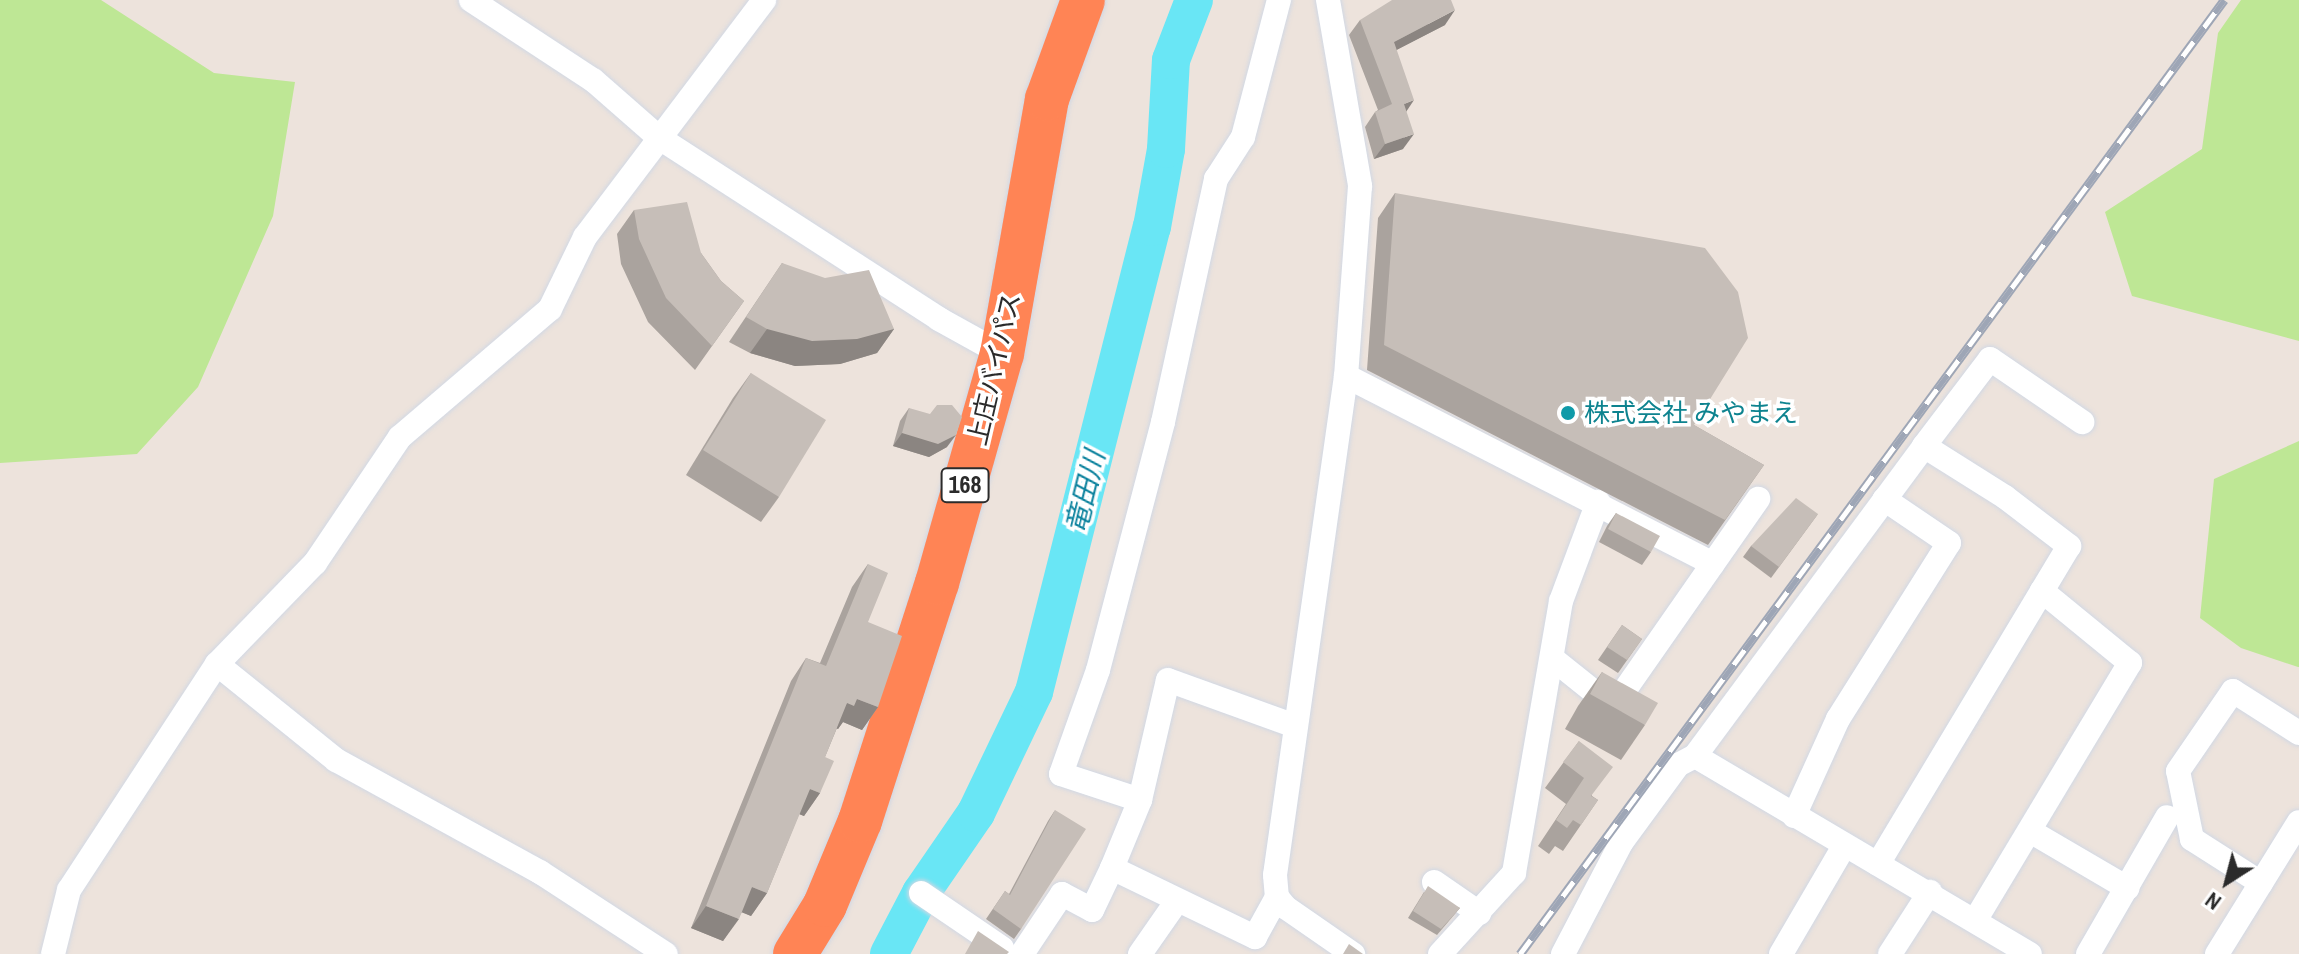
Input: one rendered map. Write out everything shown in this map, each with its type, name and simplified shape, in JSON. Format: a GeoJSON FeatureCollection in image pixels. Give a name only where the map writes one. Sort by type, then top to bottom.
{"type":"FeatureCollection","features":[{"type":"Feature","properties":{"kind":"highway","name":"上庄バイパス"},"geometry":{"type":"LineString","coordinates":[[795,954],[825,905],[860,821],[937,583],[1002,354],[1047,99],[1083,0]]}},
{"type":"Feature","properties":{"kind":"street"},"geometry":{"type":"LineString","coordinates":[[471,0],[593,80],[658,137],[1002,354]]}},
{"type":"Feature","properties":{"kind":"street"},"geometry":{"type":"LineString","coordinates":[[53,954],[69,890],[217,664],[315,563],[400,437],[550,309],[585,237],[764,0]]}},
{"type":"Feature","properties":{"kind":"street"},"geometry":{"type":"LineString","coordinates":[[1140,800],[1061,774],[1098,670],[1163,422],[1216,179],[1243,137],[1279,0]]}},
{"type":"Feature","properties":{"kind":"street"},"geometry":{"type":"LineString","coordinates":[[1112,868],[1177,901],[1250,946],[1277,897],[1295,726],[1346,376],[1360,186],[1328,0]]}},
{"type":"Feature","properties":{"kind":"street"},"geometry":{"type":"LineString","coordinates":[[1563,954],[1621,843],[1678,765],[1695,756],[1990,359],[2082,422]]}},
{"type":"Feature","properties":{"kind":"street"},"geometry":{"type":"LineString","coordinates":[[1346,376],[1598,502],[1713,564]]}},
{"type":"Feature","properties":{"kind":"street"},"geometry":{"type":"LineString","coordinates":[[1878,864],[2069,546],[2005,497],[1924,446]]}},
{"type":"Feature","properties":{"kind":"street"},"geometry":{"type":"LineString","coordinates":[[1553,659],[1613,707],[1758,499]]}},
{"type":"Feature","properties":{"kind":"street"},"geometry":{"type":"LineString","coordinates":[[1794,816],[1838,719],[1949,543],[1884,499]]}},
{"type":"Feature","properties":{"kind":"street"},"geometry":{"type":"LineString","coordinates":[[1440,954],[1514,873],[1561,601],[1598,502]]}},
{"type":"Feature","properties":{"kind":"street"},"geometry":{"type":"LineString","coordinates":[[1976,919],[2130,663],[2042,591]]}},
{"type":"Feature","properties":{"kind":"street"},"geometry":{"type":"LineString","coordinates":[[217,664],[336,760],[540,872],[666,954]]}},
{"type":"Feature","properties":{"kind":"street"},"geometry":{"type":"LineString","coordinates":[[1022,954],[1062,894],[1092,910],[1140,800],[1168,680],[1295,726]]}},
{"type":"Feature","properties":{"kind":"street"},"geometry":{"type":"LineString","coordinates":[[2261,883],[2192,839],[2178,771],[2233,691],[2299,733]]}},
{"type":"Feature","properties":{"kind":"street"},"geometry":{"type":"LineString","coordinates":[[1695,756],[1844,846],[1976,919],[2030,954]]}},
{"type":"Feature","properties":{"kind":"street"},"geometry":{"type":"LineString","coordinates":[[2088,954],[2167,817]]}},
{"type":"Feature","properties":{"kind":"street"},"geometry":{"type":"LineString","coordinates":[[2217,954],[2299,822]]}},
{"type":"Feature","properties":{"kind":"street"},"geometry":{"type":"LineString","coordinates":[[2030,831],[2127,888]]}},
{"type":"Feature","properties":{"kind":"street"},"geometry":{"type":"LineString","coordinates":[[1781,954],[1844,846]]}},
{"type":"Feature","properties":{"kind":"street"},"geometry":{"type":"LineString","coordinates":[[1434,882],[1479,913]]}},
{"type":"Feature","properties":{"kind":"street"},"geometry":{"type":"LineString","coordinates":[[1890,954],[1930,892]]}},
{"type":"Feature","properties":{"kind":"street"},"geometry":{"type":"LineString","coordinates":[[921,893],[1010,954]]}},
{"type":"Feature","properties":{"kind":"street"},"geometry":{"type":"LineString","coordinates":[[1277,897],[1353,954]]}},
{"type":"Feature","properties":{"kind":"street"},"geometry":{"type":"LineString","coordinates":[[1140,954],[1177,901]]}},
{"type":"Feature","properties":{"kind":"green space"},"geometry":{"type":"Polygon","coordinates":[[[0,0],[101,0],[214,73],[295,82],[273,216],[198,387],[137,454],[0,463],[0,0]]]}},
{"type":"Feature","properties":{"kind":"green space"},"geometry":{"type":"Polygon","coordinates":[[[2241,0],[2299,0],[2299,341],[2132,296],[2105,212],[2202,149],[2218,33],[2241,0]]]}},
{"type":"Feature","properties":{"kind":"green space"},"geometry":{"type":"Polygon","coordinates":[[[2299,441],[2298,667],[2241,648],[2200,618],[2214,479],[2299,441]]]}},
{"type":"Feature","properties":{"kind":"building"},"geometry":{"type":"Polygon","coordinates":[[[1392,0],[1451,0],[1455,10],[1394,42],[1414,100],[1404,104],[1414,134],[1385,144],[1375,112],[1392,104],[1360,20],[1392,0]]]}},
{"type":"Feature","properties":{"kind":"building","name":"株式会社 みやまえ"},"geometry":{"type":"Polygon","coordinates":[[[1395,193],[1705,248],[1738,292],[1748,338],[1694,425],[1764,465],[1725,520],[1384,345],[1395,193]]]}},
{"type":"Feature","properties":{"kind":"building"},"geometry":{"type":"Polygon","coordinates":[[[687,202],[701,253],[721,281],[744,301],[712,346],[666,298],[639,239],[634,210],[687,202]]]}},
{"type":"Feature","properties":{"kind":"building"},"geometry":{"type":"Polygon","coordinates":[[[782,263],[825,278],[869,270],[894,329],[857,339],[812,341],[767,329],[746,317],[782,263]]]}},
{"type":"Feature","properties":{"kind":"building"},"geometry":{"type":"Polygon","coordinates":[[[751,373],[826,420],[779,497],[703,450],[751,373]]]}},
{"type":"Feature","properties":{"kind":"building"},"geometry":{"type":"Polygon","coordinates":[[[937,405],[952,405],[962,417],[956,435],[938,444],[902,433],[909,408],[930,414],[937,405]]]}},
{"type":"Feature","properties":{"kind":"building"},"geometry":{"type":"Polygon","coordinates":[[[1796,498],[1818,514],[1779,567],[1751,546],[1796,498]]]}},
{"type":"Feature","properties":{"kind":"building"},"geometry":{"type":"Polygon","coordinates":[[[1616,513],[1660,536],[1651,552],[1608,529],[1616,513]]]}},
{"type":"Feature","properties":{"kind":"building"},"geometry":{"type":"Polygon","coordinates":[[[868,564],[888,573],[868,622],[902,636],[878,707],[857,699],[854,706],[847,703],[825,757],[834,761],[820,793],[810,789],[767,893],[752,887],[739,919],[706,906],[806,658],[826,666],[868,564]]]}},
{"type":"Feature","properties":{"kind":"building"},"geometry":{"type":"Polygon","coordinates":[[[1622,625],[1642,639],[1627,660],[1607,647],[1622,625]]]}},
{"type":"Feature","properties":{"kind":"building"},"geometry":{"type":"Polygon","coordinates":[[[1602,672],[1658,703],[1645,725],[1590,694],[1602,672]]]}},
{"type":"Feature","properties":{"kind":"building"},"geometry":{"type":"Polygon","coordinates":[[[1579,741],[1613,767],[1591,796],[1598,800],[1581,825],[1573,820],[1567,828],[1556,820],[1584,778],[1563,762],[1579,741]]]}},
{"type":"Feature","properties":{"kind":"building"},"geometry":{"type":"Polygon","coordinates":[[[1055,810],[1086,829],[1021,929],[993,909],[1005,891],[1010,895],[1055,810]]]}},
{"type":"Feature","properties":{"kind":"building"},"geometry":{"type":"Polygon","coordinates":[[[1428,886],[1460,908],[1441,929],[1413,911],[1428,886]]]}},
{"type":"Feature","properties":{"kind":"building"},"geometry":{"type":"Polygon","coordinates":[[[978,931],[1009,952],[965,954],[978,931]]]}},
{"type":"Feature","properties":{"kind":"building"},"geometry":{"type":"Polygon","coordinates":[[[1349,944],[1363,954],[1343,954],[1349,944]]]}},
{"type":"Feature","properties":{"kind":"waterway","name":"竜田川"},"geometry":{"type":"LineString","coordinates":[[889,954],[921,893],[976,813],[1034,692],[1152,227],[1166,149],[1171,60],[1194,0]]}},
{"type":"Feature","properties":{"kind":"railway"},"geometry":{"type":"LineString","coordinates":[[1520,954],[2224,0]]}},
{"type":"Feature","properties":{"kind":"place","name":"株式会社 みやまえ"},"geometry":{"type":"Point","coordinates":[1568,413]}}]}
